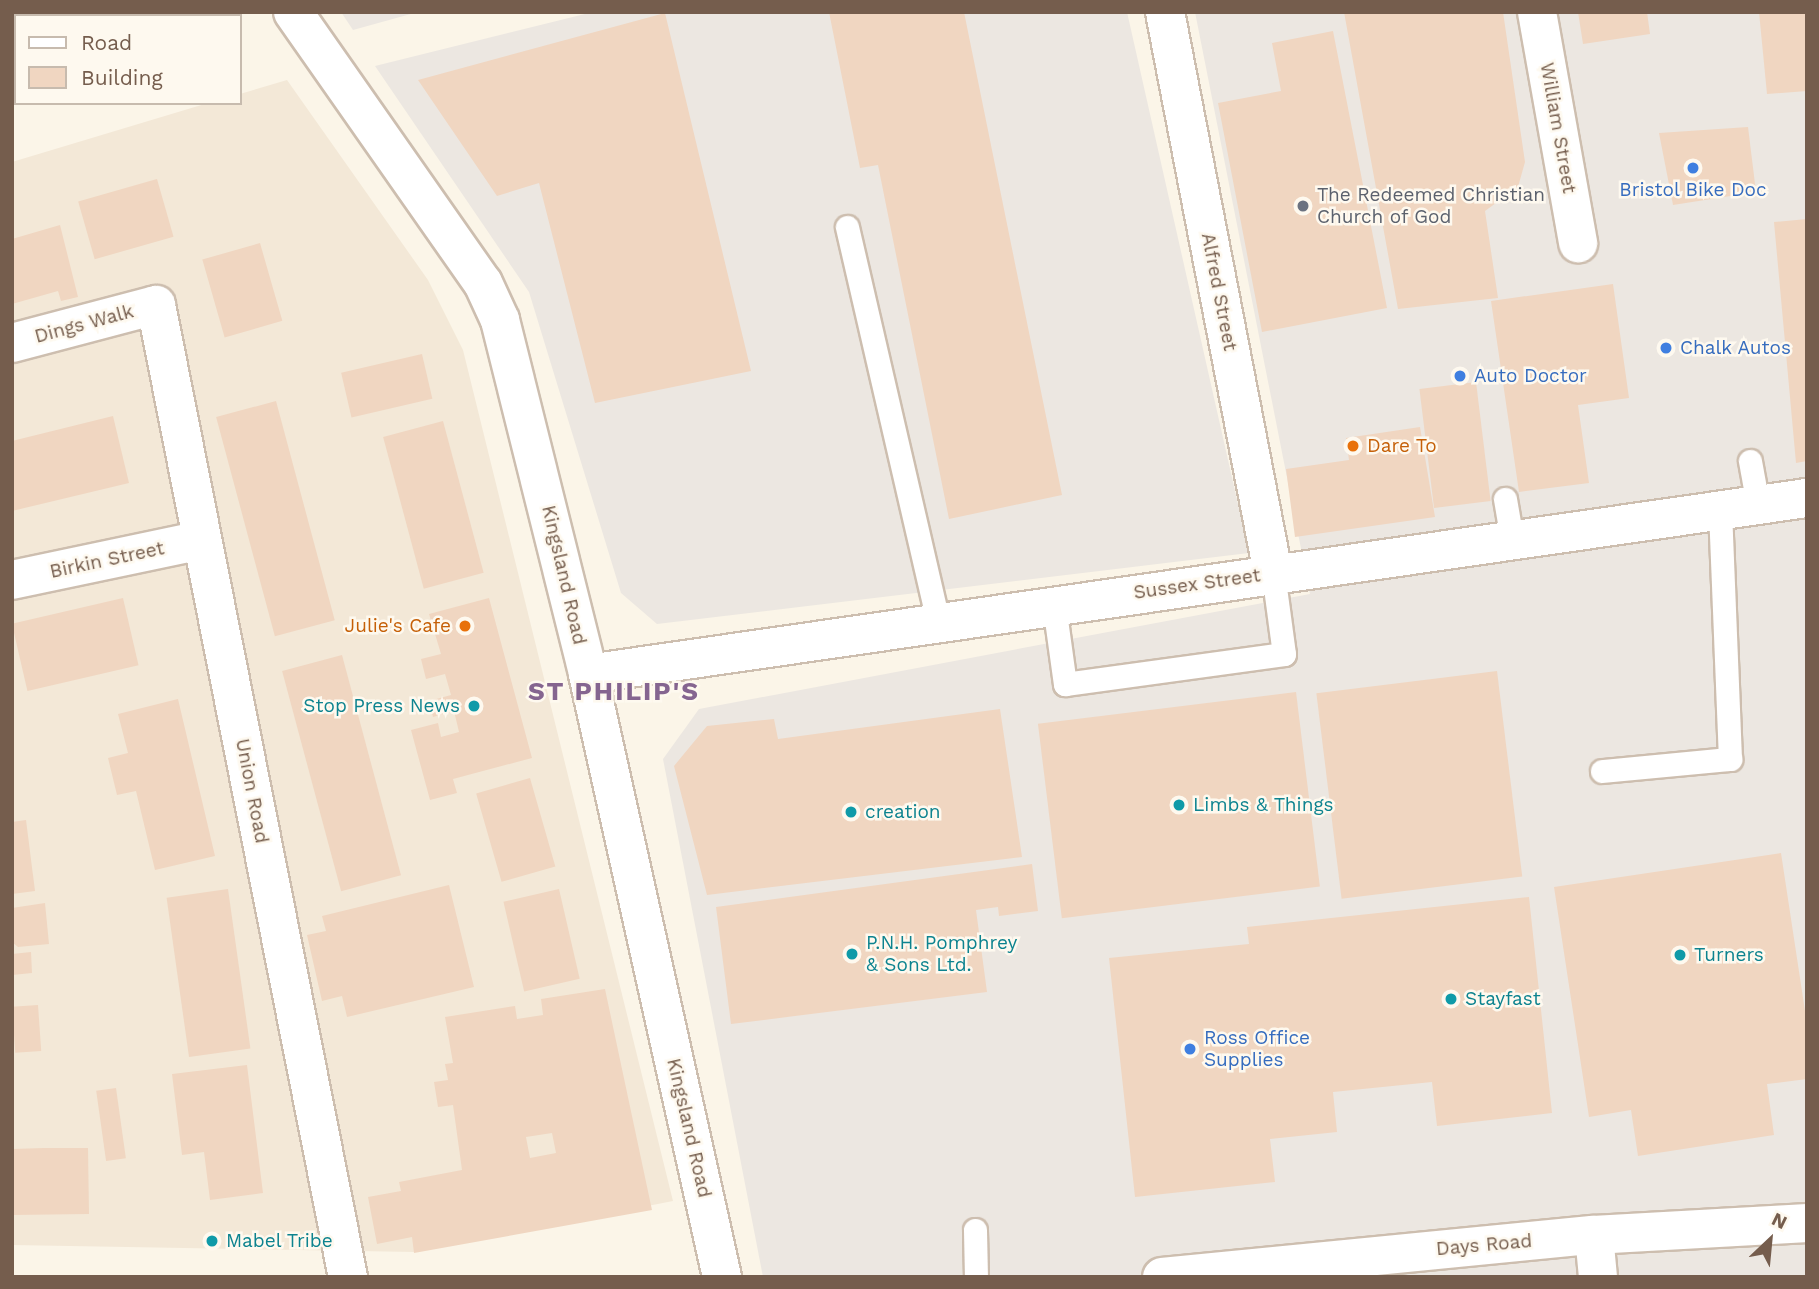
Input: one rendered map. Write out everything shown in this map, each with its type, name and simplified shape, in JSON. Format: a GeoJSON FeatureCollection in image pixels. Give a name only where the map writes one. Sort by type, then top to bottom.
{"type":"FeatureCollection","features":[{"type":"Feature","properties":{"kind":"street","name":"Kingsland Road"},"geometry":{"type":"LineString","coordinates":[[293,12],[493,301],[512,358],[588,674],[722,1277]]}},
{"type":"Feature","properties":{"kind":"street","name":"Alfred Street"},"geometry":{"type":"LineString","coordinates":[[1165,12],[1273,573]]}},
{"type":"Feature","properties":{"kind":"street","name":"William Street"},"geometry":{"type":"LineString","coordinates":[[1537,12],[1578,243]]}},
{"type":"Feature","properties":{"kind":"street","name":"Dings Walk"},"geometry":{"type":"LineString","coordinates":[[12,343],[156,305]]}},
{"type":"Feature","properties":{"kind":"street","name":"Union Road"},"geometry":{"type":"LineString","coordinates":[[156,305],[348,1277]]}},
{"type":"Feature","properties":{"kind":"street","name":"Sussex Street"},"geometry":{"type":"LineString","coordinates":[[588,674],[1807,498]]}},
{"type":"Feature","properties":{"kind":"street","name":"Birkin Street"},"geometry":{"type":"LineString","coordinates":[[12,580],[202,540]]}},
{"type":"Feature","properties":{"kind":"street","name":"Days Road"},"geometry":{"type":"LineString","coordinates":[[1162,1277],[1594,1235],[1807,1223]]}},
{"type":"Feature","properties":{"kind":"street"},"geometry":{"type":"LineString","coordinates":[[1594,1235],[1598,1277]]}},
{"type":"Feature","properties":{"kind":"lane"},"geometry":{"type":"LineString","coordinates":[[847,228],[938,622]]}},
{"type":"Feature","properties":{"kind":"lane"},"geometry":{"type":"LineString","coordinates":[[1750,461],[1758,505]]}},
{"type":"Feature","properties":{"kind":"lane"},"geometry":{"type":"LineString","coordinates":[[1505,499],[1511,540]]}},
{"type":"Feature","properties":{"kind":"lane"},"geometry":{"type":"LineString","coordinates":[[1602,771],[1730,759],[1720,510]]}},
{"type":"Feature","properties":{"kind":"lane"},"geometry":{"type":"LineString","coordinates":[[1054,605],[1065,684],[1284,654],[1273,573]]}},
{"type":"Feature","properties":{"kind":"lane"},"geometry":{"type":"LineString","coordinates":[[975,1230],[976,1277]]}},
{"type":"Feature","properties":{"kind":"shaded area"},"geometry":{"type":"Polygon","coordinates":[[[341,12],[418,12],[353,30],[341,12]]]}},
{"type":"Feature","properties":{"kind":"shaded area"},"geometry":{"type":"Polygon","coordinates":[[[593,12],[1127,12],[1249,553],[657,624],[621,593],[529,292],[375,66],[593,12]]]}},
{"type":"Feature","properties":{"kind":"shaded area"},"geometry":{"type":"Polygon","coordinates":[[[1195,12],[1807,12],[1807,1277],[763,1277],[663,759],[699,709],[1310,594],[1195,12]]]}},
{"type":"Feature","properties":{"kind":"shaded area"},"geometry":{"type":"Polygon","coordinates":[[[287,80],[428,280],[463,350],[673,1201],[415,1252],[12,1245],[12,162],[201,105],[242,105],[242,93],[287,80]]]}},
{"type":"Feature","properties":{"kind":"building"},"geometry":{"type":"Polygon","coordinates":[[[829,12],[964,12],[1062,495],[949,519],[878,165],[860,168],[829,12]]]}},
{"type":"Feature","properties":{"kind":"building"},"geometry":{"type":"Polygon","coordinates":[[[1344,12],[1503,12],[1525,162],[1518,187],[1485,211],[1498,298],[1398,309],[1344,12]]]}},
{"type":"Feature","properties":{"kind":"building"},"geometry":{"type":"Polygon","coordinates":[[[1578,12],[1647,12],[1650,34],[1583,44],[1578,12]]]}},
{"type":"Feature","properties":{"kind":"building"},"geometry":{"type":"Polygon","coordinates":[[[1759,12],[1807,12],[1807,91],[1767,94],[1759,12]]]}},
{"type":"Feature","properties":{"kind":"building"},"geometry":{"type":"Polygon","coordinates":[[[665,13],[751,371],[595,403],[539,183],[497,196],[418,80],[665,13]]]}},
{"type":"Feature","properties":{"kind":"building","name":"The Redeemed Christian Church of God"},"geometry":{"type":"Polygon","coordinates":[[[1333,31],[1387,308],[1262,332],[1218,103],[1281,91],[1272,43],[1333,31]]]}},
{"type":"Feature","properties":{"kind":"building"},"geometry":{"type":"Polygon","coordinates":[[[1748,127],[1756,192],[1673,205],[1659,133],[1748,127]]]}},
{"type":"Feature","properties":{"kind":"building"},"geometry":{"type":"Polygon","coordinates":[[[157,179],[174,237],[95,259],[78,202],[157,179]]]}},
{"type":"Feature","properties":{"kind":"building"},"geometry":{"type":"Polygon","coordinates":[[[1807,219],[1807,461],[1796,463],[1774,222],[1807,219]]]}},
{"type":"Feature","properties":{"kind":"building"},"geometry":{"type":"Polygon","coordinates":[[[60,225],[78,297],[61,301],[58,291],[12,304],[12,239],[60,225]]]}},
{"type":"Feature","properties":{"kind":"building"},"geometry":{"type":"Polygon","coordinates":[[[260,243],[282,321],[225,337],[202,260],[260,243]]]}},
{"type":"Feature","properties":{"kind":"building"},"geometry":{"type":"Polygon","coordinates":[[[1613,284],[1629,398],[1578,405],[1589,483],[1519,492],[1491,301],[1613,284]]]}},
{"type":"Feature","properties":{"kind":"building"},"geometry":{"type":"Polygon","coordinates":[[[422,354],[432,399],[351,417],[341,373],[422,354]]]}},
{"type":"Feature","properties":{"kind":"building"},"geometry":{"type":"Polygon","coordinates":[[[1476,382],[1491,501],[1434,508],[1419,389],[1476,382]]]}},
{"type":"Feature","properties":{"kind":"building"},"geometry":{"type":"Polygon","coordinates":[[[276,401],[335,620],[275,636],[216,417],[276,401]]]}},
{"type":"Feature","properties":{"kind":"building"},"geometry":{"type":"Polygon","coordinates":[[[113,416],[129,483],[12,511],[12,441],[113,416]]]}},
{"type":"Feature","properties":{"kind":"building"},"geometry":{"type":"Polygon","coordinates":[[[443,421],[484,573],[424,589],[383,437],[443,421]]]}},
{"type":"Feature","properties":{"kind":"building"},"geometry":{"type":"Polygon","coordinates":[[[1420,427],[1435,517],[1295,537],[1286,469],[1349,460],[1346,438],[1420,427]]]}},
{"type":"Feature","properties":{"kind":"building"},"geometry":{"type":"Polygon","coordinates":[[[123,598],[139,665],[27,691],[12,624],[123,598]]]}},
{"type":"Feature","properties":{"kind":"building"},"geometry":{"type":"Polygon","coordinates":[[[489,598],[532,758],[453,779],[457,793],[430,800],[411,730],[438,723],[441,737],[459,732],[454,711],[433,717],[429,701],[451,695],[445,674],[426,679],[421,659],[441,654],[429,614],[489,598]]]}},
{"type":"Feature","properties":{"kind":"building"},"geometry":{"type":"Polygon","coordinates":[[[342,655],[401,875],[341,891],[282,671],[342,655]]]}},
{"type":"Feature","properties":{"kind":"building"},"geometry":{"type":"Polygon","coordinates":[[[1497,671],[1522,876],[1342,899],[1316,693],[1497,671]]]}},
{"type":"Feature","properties":{"kind":"building","name":"Limbs & Things"},"geometry":{"type":"Polygon","coordinates":[[[1296,692],[1320,887],[1062,918],[1038,724],[1296,692]]]}},
{"type":"Feature","properties":{"kind":"building"},"geometry":{"type":"Polygon","coordinates":[[[178,699],[215,856],[155,870],[136,791],[117,795],[108,758],[128,753],[118,714],[178,699]]]}},
{"type":"Feature","properties":{"kind":"building","name":"creation"},"geometry":{"type":"Polygon","coordinates":[[[1000,709],[1022,857],[707,895],[674,766],[707,726],[774,719],[778,739],[1000,709]]]}},
{"type":"Feature","properties":{"kind":"building"},"geometry":{"type":"Polygon","coordinates":[[[530,778],[555,866],[502,882],[476,793],[530,778]]]}},
{"type":"Feature","properties":{"kind":"building"},"geometry":{"type":"Polygon","coordinates":[[[26,820],[35,891],[12,894],[12,822],[26,820]]]}},
{"type":"Feature","properties":{"kind":"building","name":"Turners"},"geometry":{"type":"Polygon","coordinates":[[[1781,853],[1807,1024],[1807,1079],[1767,1084],[1774,1135],[1638,1156],[1631,1110],[1589,1117],[1554,887],[1781,853]]]}},
{"type":"Feature","properties":{"kind":"building","name":"P.N.H. Pomphrey & Sons Ltd."},"geometry":{"type":"Polygon","coordinates":[[[1032,864],[1038,911],[999,916],[998,907],[976,910],[987,992],[731,1024],[716,907],[1032,864]]]}},
{"type":"Feature","properties":{"kind":"building"},"geometry":{"type":"Polygon","coordinates":[[[449,885],[474,987],[347,1017],[342,996],[322,1001],[307,935],[326,931],[322,916],[449,885]]]}},
{"type":"Feature","properties":{"kind":"building"},"geometry":{"type":"Polygon","coordinates":[[[228,889],[250,1048],[189,1057],[167,898],[228,889]]]}},
{"type":"Feature","properties":{"kind":"building"},"geometry":{"type":"Polygon","coordinates":[[[559,889],[580,979],[524,991],[503,902],[559,889]]]}},
{"type":"Feature","properties":{"kind":"building"},"geometry":{"type":"Polygon","coordinates":[[[1529,897],[1552,1113],[1437,1126],[1432,1082],[1333,1092],[1337,1132],[1270,1139],[1275,1182],[1135,1197],[1109,958],[1249,944],[1247,927],[1529,897]]]}},
{"type":"Feature","properties":{"kind":"building"},"geometry":{"type":"Polygon","coordinates":[[[45,903],[49,944],[18,947],[12,942],[12,908],[45,903]]]}},
{"type":"Feature","properties":{"kind":"building"},"geometry":{"type":"Polygon","coordinates":[[[31,952],[32,973],[12,975],[12,954],[31,952]]]}},
{"type":"Feature","properties":{"kind":"building"},"geometry":{"type":"Polygon","coordinates":[[[605,989],[652,1210],[414,1253],[412,1237],[377,1244],[368,1197],[401,1191],[399,1182],[462,1170],[453,1105],[438,1107],[434,1082],[448,1080],[445,1064],[453,1063],[445,1017],[515,1006],[517,1019],[543,1015],[541,999],[605,989]],[[552,1133],[526,1137],[530,1158],[556,1153],[552,1133]]]}},
{"type":"Feature","properties":{"kind":"building"},"geometry":{"type":"Polygon","coordinates":[[[38,1005],[41,1051],[15,1053],[12,1007],[38,1005]]]}},
{"type":"Feature","properties":{"kind":"building"},"geometry":{"type":"Polygon","coordinates":[[[247,1065],[263,1193],[210,1200],[204,1152],[182,1155],[172,1074],[247,1065]]]}},
{"type":"Feature","properties":{"kind":"building"},"geometry":{"type":"Polygon","coordinates":[[[116,1088],[126,1158],[106,1161],[96,1091],[116,1088]]]}},
{"type":"Feature","properties":{"kind":"building"},"geometry":{"type":"Polygon","coordinates":[[[88,1148],[89,1214],[12,1215],[12,1149],[88,1148]]]}},
{"type":"Feature","properties":{"kind":"place","name":"Bristol Bike Doc"},"geometry":{"type":"Point","coordinates":[1693,168]}},
{"type":"Feature","properties":{"kind":"place","name":"The Redeemed Christian Church of God"},"geometry":{"type":"Point","coordinates":[1303,206]}},
{"type":"Feature","properties":{"kind":"place","name":"Chalk Autos"},"geometry":{"type":"Point","coordinates":[1666,348]}},
{"type":"Feature","properties":{"kind":"place","name":"Auto Doctor"},"geometry":{"type":"Point","coordinates":[1460,376]}},
{"type":"Feature","properties":{"kind":"place","name":"Dare To"},"geometry":{"type":"Point","coordinates":[1353,446]}},
{"type":"Feature","properties":{"kind":"place","name":"Julie's Cafe"},"geometry":{"type":"Point","coordinates":[465,626]}},
{"type":"Feature","properties":{"kind":"place","name":"Stop Press News"},"geometry":{"type":"Point","coordinates":[474,706]}},
{"type":"Feature","properties":{"kind":"place","name":"Limbs & Things"},"geometry":{"type":"Point","coordinates":[1179,805]}},
{"type":"Feature","properties":{"kind":"place","name":"creation"},"geometry":{"type":"Point","coordinates":[851,812]}},
{"type":"Feature","properties":{"kind":"place","name":"P.N.H. Pomphrey & Sons Ltd."},"geometry":{"type":"Point","coordinates":[852,954]}},
{"type":"Feature","properties":{"kind":"place","name":"Turners"},"geometry":{"type":"Point","coordinates":[1680,955]}},
{"type":"Feature","properties":{"kind":"place","name":"Stayfast"},"geometry":{"type":"Point","coordinates":[1451,999]}},
{"type":"Feature","properties":{"kind":"place","name":"Ross Office Supplies"},"geometry":{"type":"Point","coordinates":[1190,1049]}},
{"type":"Feature","properties":{"kind":"place","name":"Mabel Tribe"},"geometry":{"type":"Point","coordinates":[212,1241]}},
{"type":"Feature","properties":{"kind":"district","name":"ST PHILIP'S"},"geometry":{"type":"Point","coordinates":[614,692]}}]}
